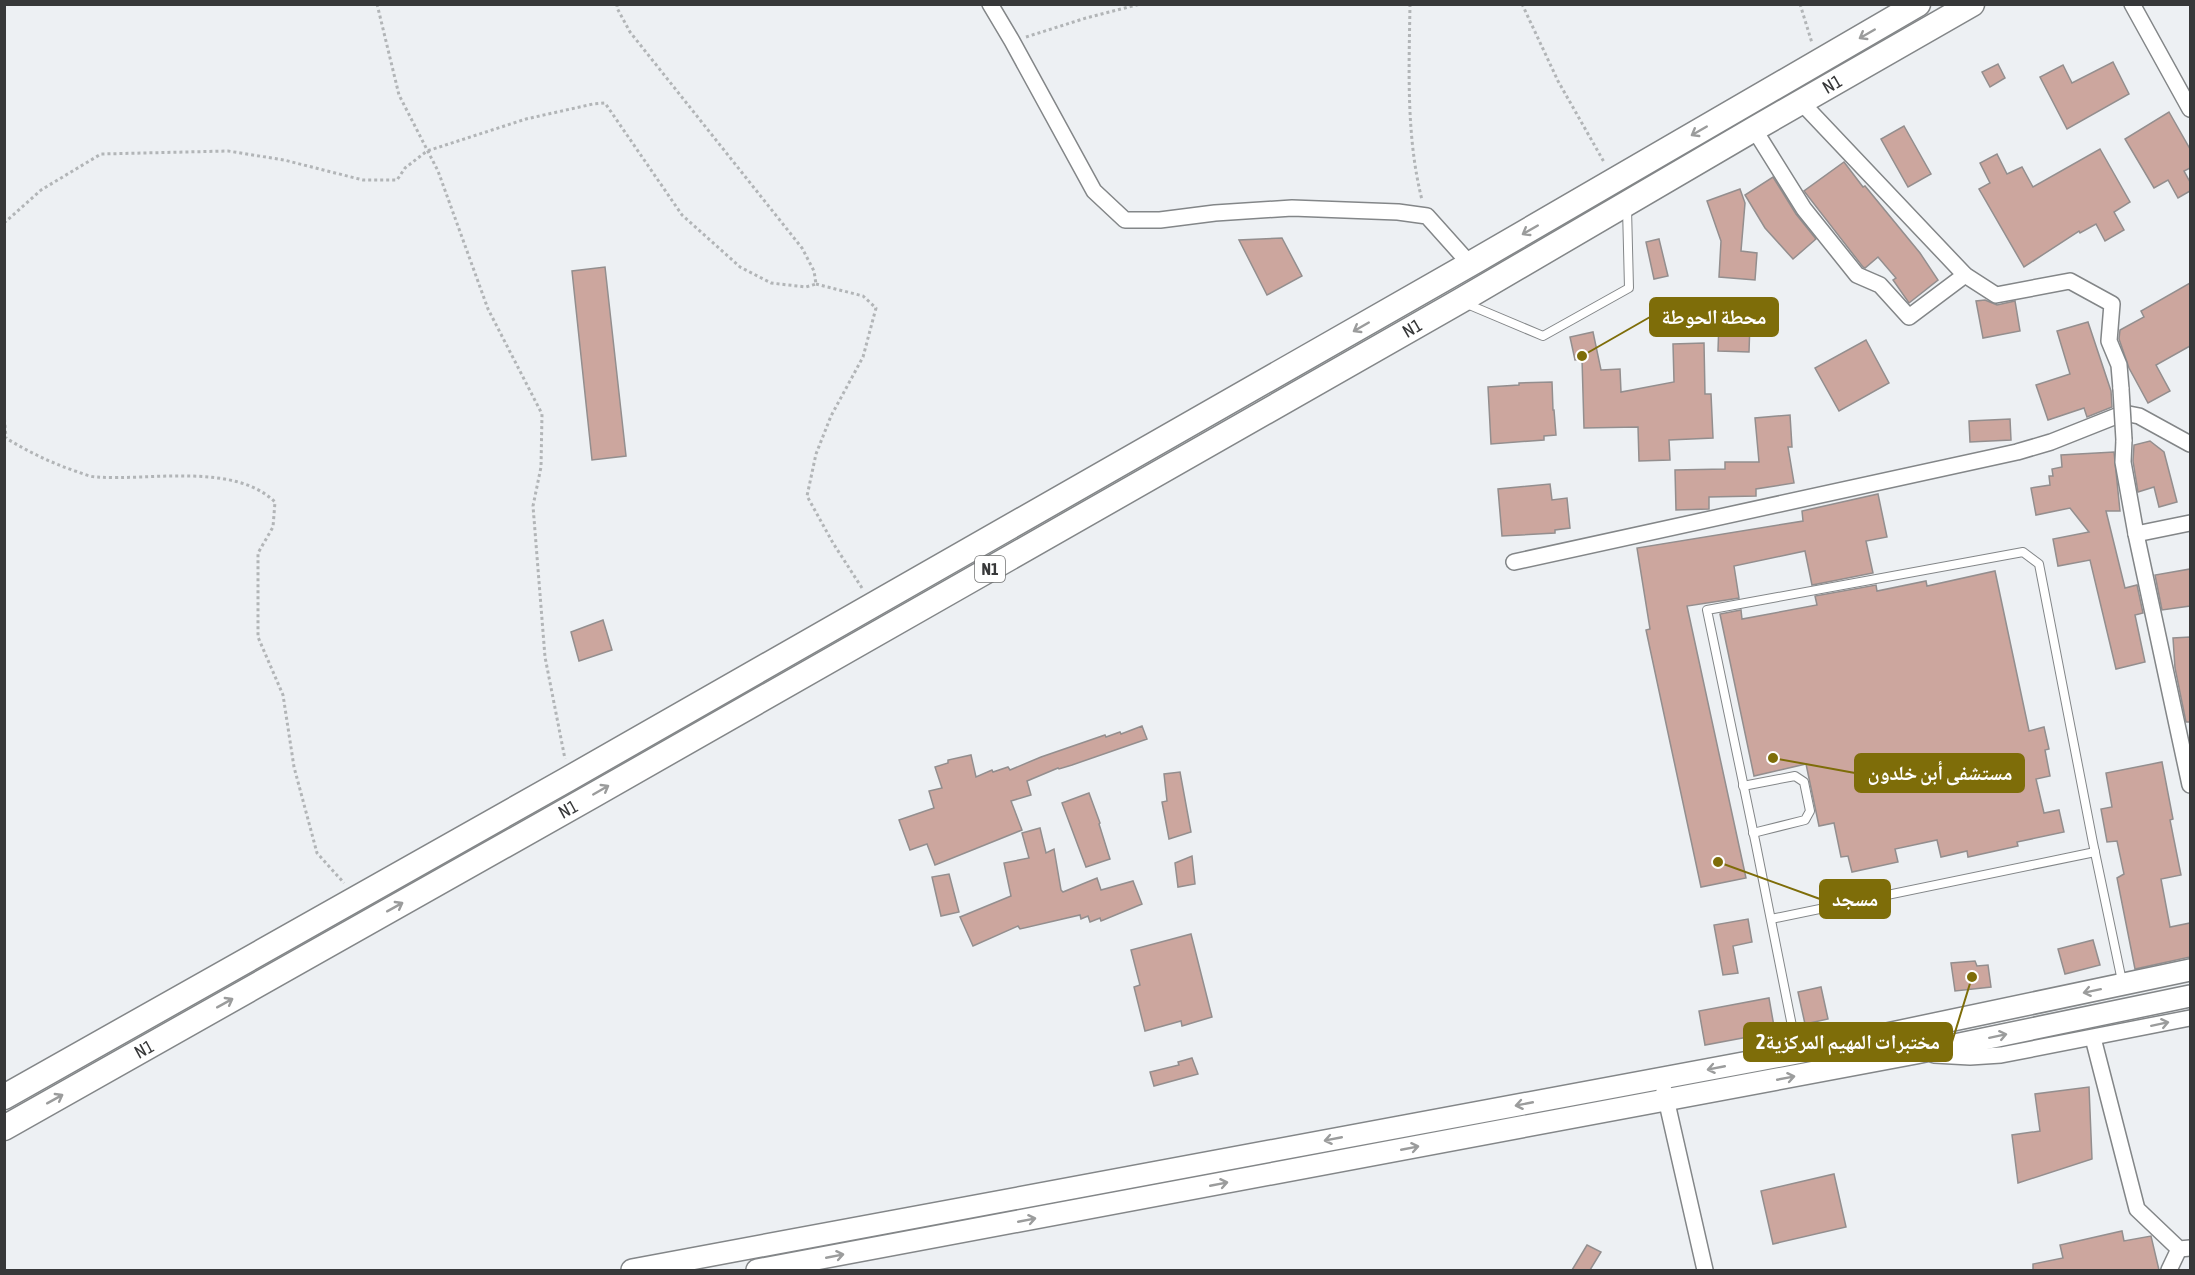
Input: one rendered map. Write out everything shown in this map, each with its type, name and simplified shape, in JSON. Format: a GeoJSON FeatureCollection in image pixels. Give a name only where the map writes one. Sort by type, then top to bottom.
{"type":"FeatureCollection","features":[{"type":"Feature","properties":{"kind":"highway","name":"N1"},"geometry":{"type":"LineString","coordinates":[[4,1097],[873,605],[1615,181],[1918,4]]}},
{"type":"Feature","properties":{"kind":"highway","name":"N1"},"geometry":{"type":"LineString","coordinates":[[4,1128],[1460,301],[1972,4]]}},
{"type":"Feature","properties":{"kind":"main road"},"geometry":{"type":"LineString","coordinates":[[632,1270],[686,1265],[1797,1053],[2190,970]]}},
{"type":"Feature","properties":{"kind":"main road"},"geometry":{"type":"LineString","coordinates":[[757,1270],[1916,1053],[2190,996]]}},
{"type":"Feature","properties":{"kind":"street"},"geometry":{"type":"LineString","coordinates":[[990,4],[1094,191],[1125,220],[1160,220],[1215,213],[1292,208],[1398,212],[1427,216],[1470,264]]}},
{"type":"Feature","properties":{"kind":"street"},"geometry":{"type":"LineString","coordinates":[[2132,4],[2190,109]]}},
{"type":"Feature","properties":{"kind":"street"},"geometry":{"type":"LineString","coordinates":[[1801,102],[1965,275],[1996,295],[2070,281],[2112,304],[2109,341],[2119,365],[2124,440],[2123,462],[2136,534],[2190,785]]}},
{"type":"Feature","properties":{"kind":"street"},"geometry":{"type":"LineString","coordinates":[[1754,129],[1804,209],[1857,275],[1880,285],[1909,318],[1965,275]]}},
{"type":"Feature","properties":{"kind":"street"},"geometry":{"type":"LineString","coordinates":[[1514,562],[2017,452],[2051,442],[2119,415],[2139,416],[2190,444]]}},
{"type":"Feature","properties":{"kind":"street"},"geometry":{"type":"LineString","coordinates":[[2136,534],[2190,523]]}},
{"type":"Feature","properties":{"kind":"street"},"geometry":{"type":"LineString","coordinates":[[1916,1053],[1985,1057],[2190,1018]]}},
{"type":"Feature","properties":{"kind":"street"},"geometry":{"type":"LineString","coordinates":[[2093,1038],[2137,1209],[2185,1249],[2169,1270]]}},
{"type":"Feature","properties":{"kind":"street"},"geometry":{"type":"LineString","coordinates":[[1662,1078],[1705,1270]]}},
{"type":"Feature","properties":{"kind":"lane"},"geometry":{"type":"LineString","coordinates":[[1460,301],[1543,336],[1629,288],[1627,204]]}},
{"type":"Feature","properties":{"kind":"lane"},"geometry":{"type":"LineString","coordinates":[[1797,1053],[1707,610],[2023,552],[2039,564],[2123,985]]}},
{"type":"Feature","properties":{"kind":"lane"},"geometry":{"type":"LineString","coordinates":[[1743,786],[1794,776],[1804,782],[1810,811],[1805,820],[1753,833]]}},
{"type":"Feature","properties":{"kind":"lane"},"geometry":{"type":"LineString","coordinates":[[1771,919],[2095,852]]}},
{"type":"Feature","properties":{"kind":"path"},"geometry":{"type":"LineString","coordinates":[[377,4],[399,95],[438,171],[488,309],[542,414],[541,467],[533,506],[545,657],[568,779]]}},
{"type":"Feature","properties":{"kind":"path"},"geometry":{"type":"LineString","coordinates":[[617,4],[630,32],[802,248],[814,271],[816,284]]}},
{"type":"Feature","properties":{"kind":"path"},"geometry":{"type":"LineString","coordinates":[[1012,41],[1140,4]]}},
{"type":"Feature","properties":{"kind":"path"},"geometry":{"type":"LineString","coordinates":[[1410,4],[1409,105],[1416,174],[1427,216]]}},
{"type":"Feature","properties":{"kind":"path"},"geometry":{"type":"LineString","coordinates":[[1522,4],[1558,81],[1615,181]]}},
{"type":"Feature","properties":{"kind":"path"},"geometry":{"type":"LineString","coordinates":[[1800,4],[1818,62]]}},
{"type":"Feature","properties":{"kind":"path"},"geometry":{"type":"LineString","coordinates":[[4,223],[41,190],[101,154],[228,151],[284,160],[363,180],[397,180],[405,168],[428,151],[526,119],[605,103],[682,215],[740,267],[771,283],[806,288],[816,284],[863,296],[876,308],[864,357],[831,416],[816,454],[807,496],[833,543],[873,605]]}},
{"type":"Feature","properties":{"kind":"path"},"geometry":{"type":"LineString","coordinates":[[4,282],[4,356]]}},
{"type":"Feature","properties":{"kind":"path"},"geometry":{"type":"LineString","coordinates":[[4,413],[5,438],[48,462],[95,477],[186,475],[240,482],[268,496],[274,502],[273,527],[258,553],[258,637],[283,694],[294,767],[317,853],[357,898]]}},
{"type":"Feature","properties":{"kind":"building"},"geometry":{"type":"Polygon","coordinates":[[[2113,62],[2129,94],[2067,129],[2040,77],[2063,65],[2072,83],[2113,62]]]}},
{"type":"Feature","properties":{"kind":"building"},"geometry":{"type":"Polygon","coordinates":[[[1998,64],[2005,78],[1990,87],[1982,72],[1998,64]]]}},
{"type":"Feature","properties":{"kind":"building"},"geometry":{"type":"Polygon","coordinates":[[[2169,112],[2190,149],[2190,168],[2184,171],[2190,182],[2190,191],[2178,198],[2168,180],[2154,188],[2125,139],[2169,112]]]}},
{"type":"Feature","properties":{"kind":"building"},"geometry":{"type":"Polygon","coordinates":[[[1904,126],[1931,174],[1908,187],[1881,139],[1904,126]]]}},
{"type":"Feature","properties":{"kind":"building"},"geometry":{"type":"Polygon","coordinates":[[[2100,149],[2130,202],[2114,212],[2124,230],[2105,241],[2096,224],[2080,233],[2079,231],[2024,267],[1979,189],[1990,183],[1980,163],[1997,154],[2007,174],[2022,167],[2033,187],[2100,149]]]}},
{"type":"Feature","properties":{"kind":"building"},"geometry":{"type":"Polygon","coordinates":[[[1844,162],[1920,253],[1938,280],[1909,303],[1893,280],[1896,278],[1878,257],[1865,268],[1863,267],[1804,191],[1844,162]]]}},
{"type":"Feature","properties":{"kind":"building"},"geometry":{"type":"Polygon","coordinates":[[[1773,177],[1796,214],[1816,239],[1793,259],[1765,228],[1745,195],[1773,177]]]}},
{"type":"Feature","properties":{"kind":"building"},"geometry":{"type":"Polygon","coordinates":[[[1740,189],[1745,203],[1741,251],[1757,253],[1755,280],[1719,277],[1721,241],[1707,201],[1740,189]]]}},
{"type":"Feature","properties":{"kind":"building"},"geometry":{"type":"Polygon","coordinates":[[[1282,238],[1302,276],[1267,295],[1239,240],[1282,238]]]}},
{"type":"Feature","properties":{"kind":"building"},"geometry":{"type":"Polygon","coordinates":[[[1659,239],[1668,276],[1654,279],[1646,242],[1659,239]]]}},
{"type":"Feature","properties":{"kind":"building"},"geometry":{"type":"Polygon","coordinates":[[[605,267],[626,456],[592,460],[572,271],[605,267]]]}},
{"type":"Feature","properties":{"kind":"building"},"geometry":{"type":"Polygon","coordinates":[[[2190,283],[2190,346],[2156,365],[2170,391],[2148,403],[2129,368],[2119,339],[2120,330],[2144,317],[2141,311],[2190,283]]]}},
{"type":"Feature","properties":{"kind":"building"},"geometry":{"type":"Polygon","coordinates":[[[1985,300],[1997,305],[2015,301],[2020,331],[1983,338],[1976,301],[1985,300]]]}},
{"type":"Feature","properties":{"kind":"building"},"geometry":{"type":"Polygon","coordinates":[[[1719,321],[1750,322],[1749,352],[1718,351],[1719,321]]]}},
{"type":"Feature","properties":{"kind":"building"},"geometry":{"type":"Polygon","coordinates":[[[2088,322],[2111,391],[2112,407],[2087,417],[2084,408],[2048,420],[2036,385],[2070,374],[2057,331],[2088,322]]]}},
{"type":"Feature","properties":{"kind":"building"},"geometry":{"type":"Polygon","coordinates":[[[1593,332],[1601,370],[1620,369],[1621,392],[1674,382],[1673,344],[1704,343],[1705,394],[1711,394],[1713,438],[1669,440],[1670,460],[1639,461],[1638,427],[1584,428],[1582,359],[1575,360],[1570,337],[1593,332]]]}},
{"type":"Feature","properties":{"kind":"building"},"geometry":{"type":"Polygon","coordinates":[[[1866,340],[1889,383],[1839,411],[1815,368],[1866,340]]]}},
{"type":"Feature","properties":{"kind":"building"},"geometry":{"type":"Polygon","coordinates":[[[1552,382],[1556,435],[1544,436],[1544,440],[1491,444],[1488,387],[1552,382]]]}},
{"type":"Feature","properties":{"kind":"building"},"geometry":{"type":"Polygon","coordinates":[[[1790,415],[1792,447],[1788,447],[1794,483],[1756,489],[1756,496],[1709,497],[1709,509],[1676,510],[1675,470],[1725,469],[1725,462],[1759,462],[1755,418],[1790,415]]]}},
{"type":"Feature","properties":{"kind":"building"},"geometry":{"type":"Polygon","coordinates":[[[2010,419],[2011,440],[1970,442],[1969,421],[2010,419]]]}},
{"type":"Feature","properties":{"kind":"building"},"geometry":{"type":"Polygon","coordinates":[[[2150,441],[2164,452],[2177,502],[2159,507],[2154,487],[2138,492],[2133,461],[2134,445],[2150,441]]]}},
{"type":"Feature","properties":{"kind":"building"},"geometry":{"type":"Polygon","coordinates":[[[2114,452],[2120,511],[2106,511],[2125,588],[2137,585],[2143,613],[2135,615],[2145,662],[2116,669],[2090,560],[2058,566],[2053,539],[2089,532],[2070,508],[2036,515],[2031,488],[2050,485],[2049,476],[2053,476],[2052,469],[2062,467],[2061,455],[2114,452]]]}},
{"type":"Feature","properties":{"kind":"building"},"geometry":{"type":"Polygon","coordinates":[[[1550,484],[1552,500],[1567,498],[1570,528],[1555,530],[1555,533],[1502,536],[1498,489],[1550,484]]]}},
{"type":"Feature","properties":{"kind":"building"},"geometry":{"type":"Polygon","coordinates":[[[1878,494],[1887,537],[1866,541],[1873,573],[1812,585],[1805,551],[1734,566],[1739,598],[1687,606],[1746,878],[1701,887],[1646,630],[1650,629],[1637,548],[1803,521],[1802,511],[1878,494]]]}},
{"type":"Feature","properties":{"kind":"building"},"geometry":{"type":"Polygon","coordinates":[[[2190,569],[2190,606],[2162,610],[2155,575],[2190,569]]]}},
{"type":"Feature","properties":{"kind":"building"},"geometry":{"type":"Polygon","coordinates":[[[1995,571],[2029,731],[2044,727],[2049,749],[2045,750],[2050,776],[2036,779],[2044,813],[2059,810],[2064,832],[2017,842],[2018,846],[1968,857],[1967,851],[1941,857],[1937,840],[1895,849],[1898,862],[1852,872],[1848,856],[1841,857],[1834,823],[1819,826],[1806,764],[1754,776],[1720,614],[1741,610],[1742,619],[1817,605],[1815,596],[1876,585],[1877,591],[1926,581],[1927,586],[1995,571]]]}},
{"type":"Feature","properties":{"kind":"building"},"geometry":{"type":"Polygon","coordinates":[[[603,620],[612,650],[579,661],[571,632],[603,620]]]}},
{"type":"Feature","properties":{"kind":"building"},"geometry":{"type":"Polygon","coordinates":[[[2190,637],[2190,722],[2186,722],[2175,668],[2173,638],[2190,637]]]}},
{"type":"Feature","properties":{"kind":"building"},"geometry":{"type":"Polygon","coordinates":[[[1142,726],[1147,739],[1058,768],[1027,781],[1031,795],[1011,801],[1022,830],[935,865],[927,844],[910,850],[899,820],[934,808],[929,791],[942,788],[935,767],[948,763],[948,760],[971,755],[976,777],[992,770],[993,772],[1008,767],[1010,770],[1105,735],[1106,737],[1120,732],[1121,734],[1142,726]]]}},
{"type":"Feature","properties":{"kind":"building"},"geometry":{"type":"Polygon","coordinates":[[[2162,762],[2181,875],[2161,879],[2170,927],[2190,923],[2190,957],[2135,969],[2117,878],[2124,874],[2117,841],[2107,842],[2101,809],[2112,807],[2106,773],[2162,762]]]}},
{"type":"Feature","properties":{"kind":"building"},"geometry":{"type":"Polygon","coordinates":[[[1180,772],[1191,832],[1169,839],[1162,802],[1167,801],[1164,774],[1180,772]]]}},
{"type":"Feature","properties":{"kind":"building"},"geometry":{"type":"Polygon","coordinates":[[[1089,793],[1110,859],[1086,867],[1062,803],[1089,793]]]}},
{"type":"Feature","properties":{"kind":"building"},"geometry":{"type":"Polygon","coordinates":[[[1040,828],[1046,853],[1054,849],[1063,892],[1097,878],[1101,890],[1133,881],[1142,904],[1101,921],[1100,918],[1090,922],[1088,916],[1081,919],[1080,915],[1020,929],[1018,926],[973,946],[960,917],[1011,896],[1004,863],[1029,858],[1022,833],[1040,828]]]}},
{"type":"Feature","properties":{"kind":"building"},"geometry":{"type":"Polygon","coordinates":[[[1192,856],[1195,884],[1178,887],[1175,863],[1192,856]]]}},
{"type":"Feature","properties":{"kind":"building"},"geometry":{"type":"Polygon","coordinates":[[[949,874],[959,912],[941,916],[932,877],[949,874]]]}},
{"type":"Feature","properties":{"kind":"building"},"geometry":{"type":"Polygon","coordinates":[[[1748,919],[1752,942],[1733,946],[1738,973],[1723,975],[1714,925],[1748,919]]]}},
{"type":"Feature","properties":{"kind":"building"},"geometry":{"type":"Polygon","coordinates":[[[1191,934],[1212,1017],[1182,1026],[1181,1021],[1145,1031],[1134,987],[1140,985],[1131,950],[1191,934]]]}},
{"type":"Feature","properties":{"kind":"building"},"geometry":{"type":"Polygon","coordinates":[[[2093,940],[2100,965],[2065,974],[2058,949],[2093,940]]]}},
{"type":"Feature","properties":{"kind":"building"},"geometry":{"type":"Polygon","coordinates":[[[1975,961],[1977,966],[1988,965],[1991,987],[1955,991],[1951,963],[1975,961]]]}},
{"type":"Feature","properties":{"kind":"building"},"geometry":{"type":"Polygon","coordinates":[[[1821,987],[1828,1019],[1805,1024],[1798,992],[1821,987]]]}},
{"type":"Feature","properties":{"kind":"building"},"geometry":{"type":"Polygon","coordinates":[[[1769,998],[1775,1032],[1705,1045],[1699,1011],[1769,998]]]}},
{"type":"Feature","properties":{"kind":"building"},"geometry":{"type":"Polygon","coordinates":[[[1192,1058],[1198,1074],[1154,1086],[1150,1072],[1179,1065],[1178,1062],[1192,1058]]]}},
{"type":"Feature","properties":{"kind":"building"},"geometry":{"type":"Polygon","coordinates":[[[2089,1087],[2092,1159],[2018,1183],[2012,1135],[2040,1131],[2035,1094],[2089,1087]]]}},
{"type":"Feature","properties":{"kind":"building"},"geometry":{"type":"Polygon","coordinates":[[[1834,1174],[1846,1227],[1773,1244],[1761,1191],[1834,1174]]]}},
{"type":"Feature","properties":{"kind":"building"},"geometry":{"type":"Polygon","coordinates":[[[2122,1231],[2124,1241],[2151,1236],[2159,1270],[2033,1270],[2033,1264],[2063,1258],[2060,1245],[2122,1231]]]}},
{"type":"Feature","properties":{"kind":"building"},"geometry":{"type":"Polygon","coordinates":[[[1587,1245],[1601,1252],[1590,1270],[1572,1270],[1587,1245]]]}},
{"type":"Feature","properties":{"kind":"place","name":"محطة الحوطة"},"geometry":{"type":"Point","coordinates":[1582,356]}},
{"type":"Feature","properties":{"kind":"place","name":"مستشفى أبن خلدون"},"geometry":{"type":"Point","coordinates":[1773,758]}},
{"type":"Feature","properties":{"kind":"place","name":"مسجد"},"geometry":{"type":"Point","coordinates":[1718,862]}},
{"type":"Feature","properties":{"kind":"place","name":"مختبرات المهيم المركزية2"},"geometry":{"type":"Point","coordinates":[1972,977]}}]}
